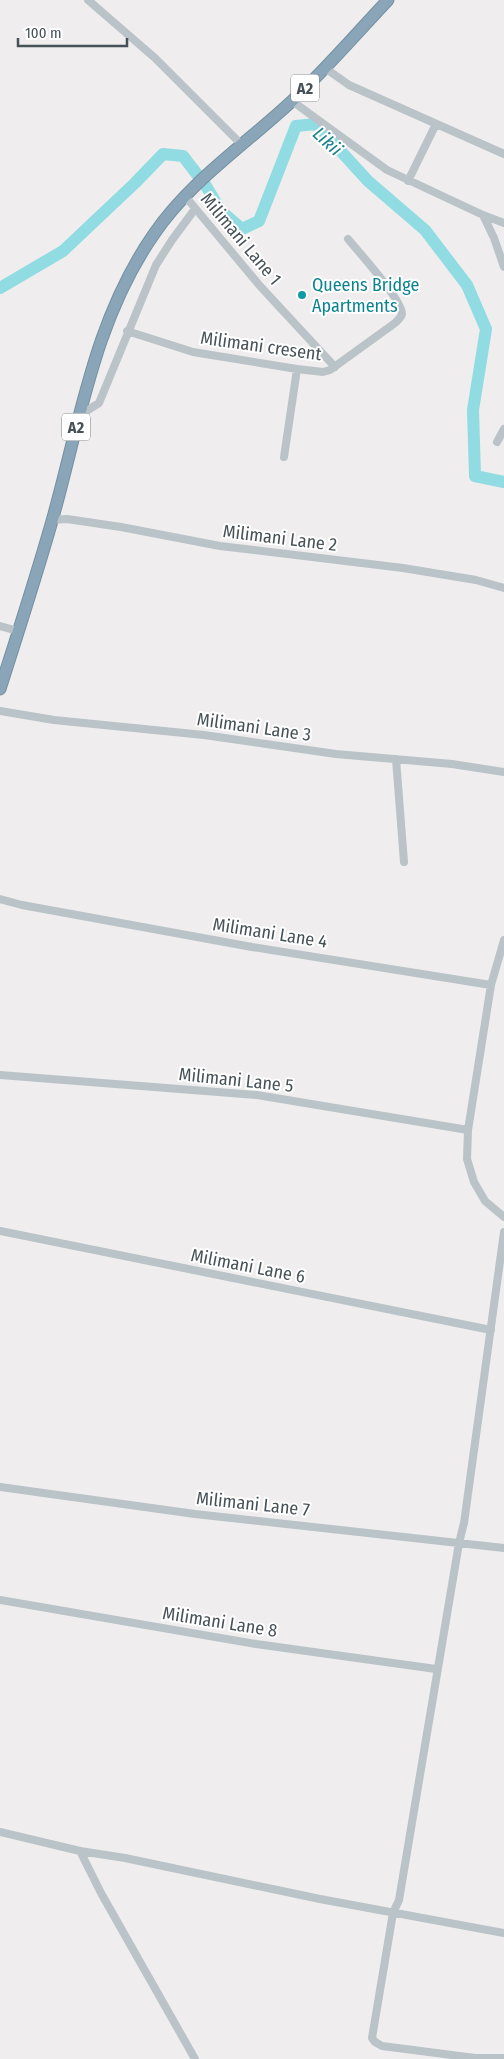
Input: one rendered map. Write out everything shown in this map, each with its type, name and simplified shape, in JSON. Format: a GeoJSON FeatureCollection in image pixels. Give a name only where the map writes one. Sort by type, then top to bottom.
{"type":"FeatureCollection","features":[{"type":"Feature","properties":{"kind":"highway","name":"A2"},"geometry":{"type":"LineString","coordinates":[[0,689],[52,520],[101,340],[123,285],[155,232],[185,196],[292,101],[326,68],[388,0]]}},
{"type":"Feature","properties":{"kind":"street"},"geometry":{"type":"LineString","coordinates":[[88,0],[155,58],[242,145]]}},
{"type":"Feature","properties":{"kind":"street"},"geometry":{"type":"LineString","coordinates":[[326,68],[342,82],[504,154]]}},
{"type":"Feature","properties":{"kind":"street"},"geometry":{"type":"LineString","coordinates":[[292,101],[370,159],[408,181],[504,223]]}},
{"type":"Feature","properties":{"kind":"street"},"geometry":{"type":"LineString","coordinates":[[408,181],[436,124]]}},
{"type":"Feature","properties":{"kind":"street","name":"Milimani Lane 1"},"geometry":{"type":"LineString","coordinates":[[185,196],[260,286],[335,368]]}},
{"type":"Feature","properties":{"kind":"street"},"geometry":{"type":"LineString","coordinates":[[80,415],[99,402],[156,265],[195,209]]}},
{"type":"Feature","properties":{"kind":"street"},"geometry":{"type":"LineString","coordinates":[[483,215],[494,238],[504,267]]}},
{"type":"Feature","properties":{"kind":"street","name":"Milimani cresent"},"geometry":{"type":"LineString","coordinates":[[127,331],[193,352],[322,372],[335,368],[395,323],[402,311],[394,296],[348,239]]}},
{"type":"Feature","properties":{"kind":"street"},"geometry":{"type":"LineString","coordinates":[[284,457],[297,369]]}},
{"type":"Feature","properties":{"kind":"street"},"geometry":{"type":"LineString","coordinates":[[496,442],[504,429]]}},
{"type":"Feature","properties":{"kind":"street","name":"Milimani Lane 2"},"geometry":{"type":"LineString","coordinates":[[52,520],[67,519],[121,527],[220,546],[403,568],[476,580],[504,588]]}},
{"type":"Feature","properties":{"kind":"street"},"geometry":{"type":"LineString","coordinates":[[0,626],[18,631]]}},
{"type":"Feature","properties":{"kind":"street","name":"Milimani Lane 3"},"geometry":{"type":"LineString","coordinates":[[0,711],[54,720],[195,734],[336,754],[452,764],[504,772]]}},
{"type":"Feature","properties":{"kind":"street"},"geometry":{"type":"LineString","coordinates":[[396,759],[404,862]]}},
{"type":"Feature","properties":{"kind":"street","name":"Milimani Lane 4"},"geometry":{"type":"LineString","coordinates":[[0,899],[252,947],[491,985]]}},
{"type":"Feature","properties":{"kind":"street"},"geometry":{"type":"LineString","coordinates":[[504,940],[491,985],[468,1130],[467,1159],[474,1182],[485,1201],[504,1217]]}},
{"type":"Feature","properties":{"kind":"street","name":"Milimani Lane 5"},"geometry":{"type":"LineString","coordinates":[[0,1075],[257,1095],[468,1130]]}},
{"type":"Feature","properties":{"kind":"street","name":"Milimani Lane 6"},"geometry":{"type":"LineString","coordinates":[[0,1231],[491,1330]]}},
{"type":"Feature","properties":{"kind":"street"},"geometry":{"type":"LineString","coordinates":[[504,1232],[468,1496],[436,1669],[399,1900],[394,1913],[372,2032],[375,2042],[382,2046],[476,2058],[504,2058]]}},
{"type":"Feature","properties":{"kind":"street","name":"Milimani Lane 7"},"geometry":{"type":"LineString","coordinates":[[0,1487],[195,1514],[504,1548]]}},
{"type":"Feature","properties":{"kind":"street","name":"Milimani Lane 8"},"geometry":{"type":"LineString","coordinates":[[0,1600],[256,1644],[436,1669]]}},
{"type":"Feature","properties":{"kind":"street"},"geometry":{"type":"LineString","coordinates":[[0,1832],[80,1851],[125,1858],[394,1913],[504,1933]]}},
{"type":"Feature","properties":{"kind":"street"},"geometry":{"type":"LineString","coordinates":[[80,1851],[101,1893],[195,2059]]}},
{"type":"Feature","properties":{"kind":"waterway","name":"Likii"},"geometry":{"type":"LineString","coordinates":[[0,288],[63,251],[163,154],[183,156],[206,186],[221,211],[242,229],[259,221],[296,126],[316,124],[368,181],[425,230],[467,285],[486,329],[473,410],[475,476],[504,482]]}},
{"type":"Feature","properties":{"kind":"place","name":"Queens Bridge Apartments"},"geometry":{"type":"Point","coordinates":[302,295]}}]}
